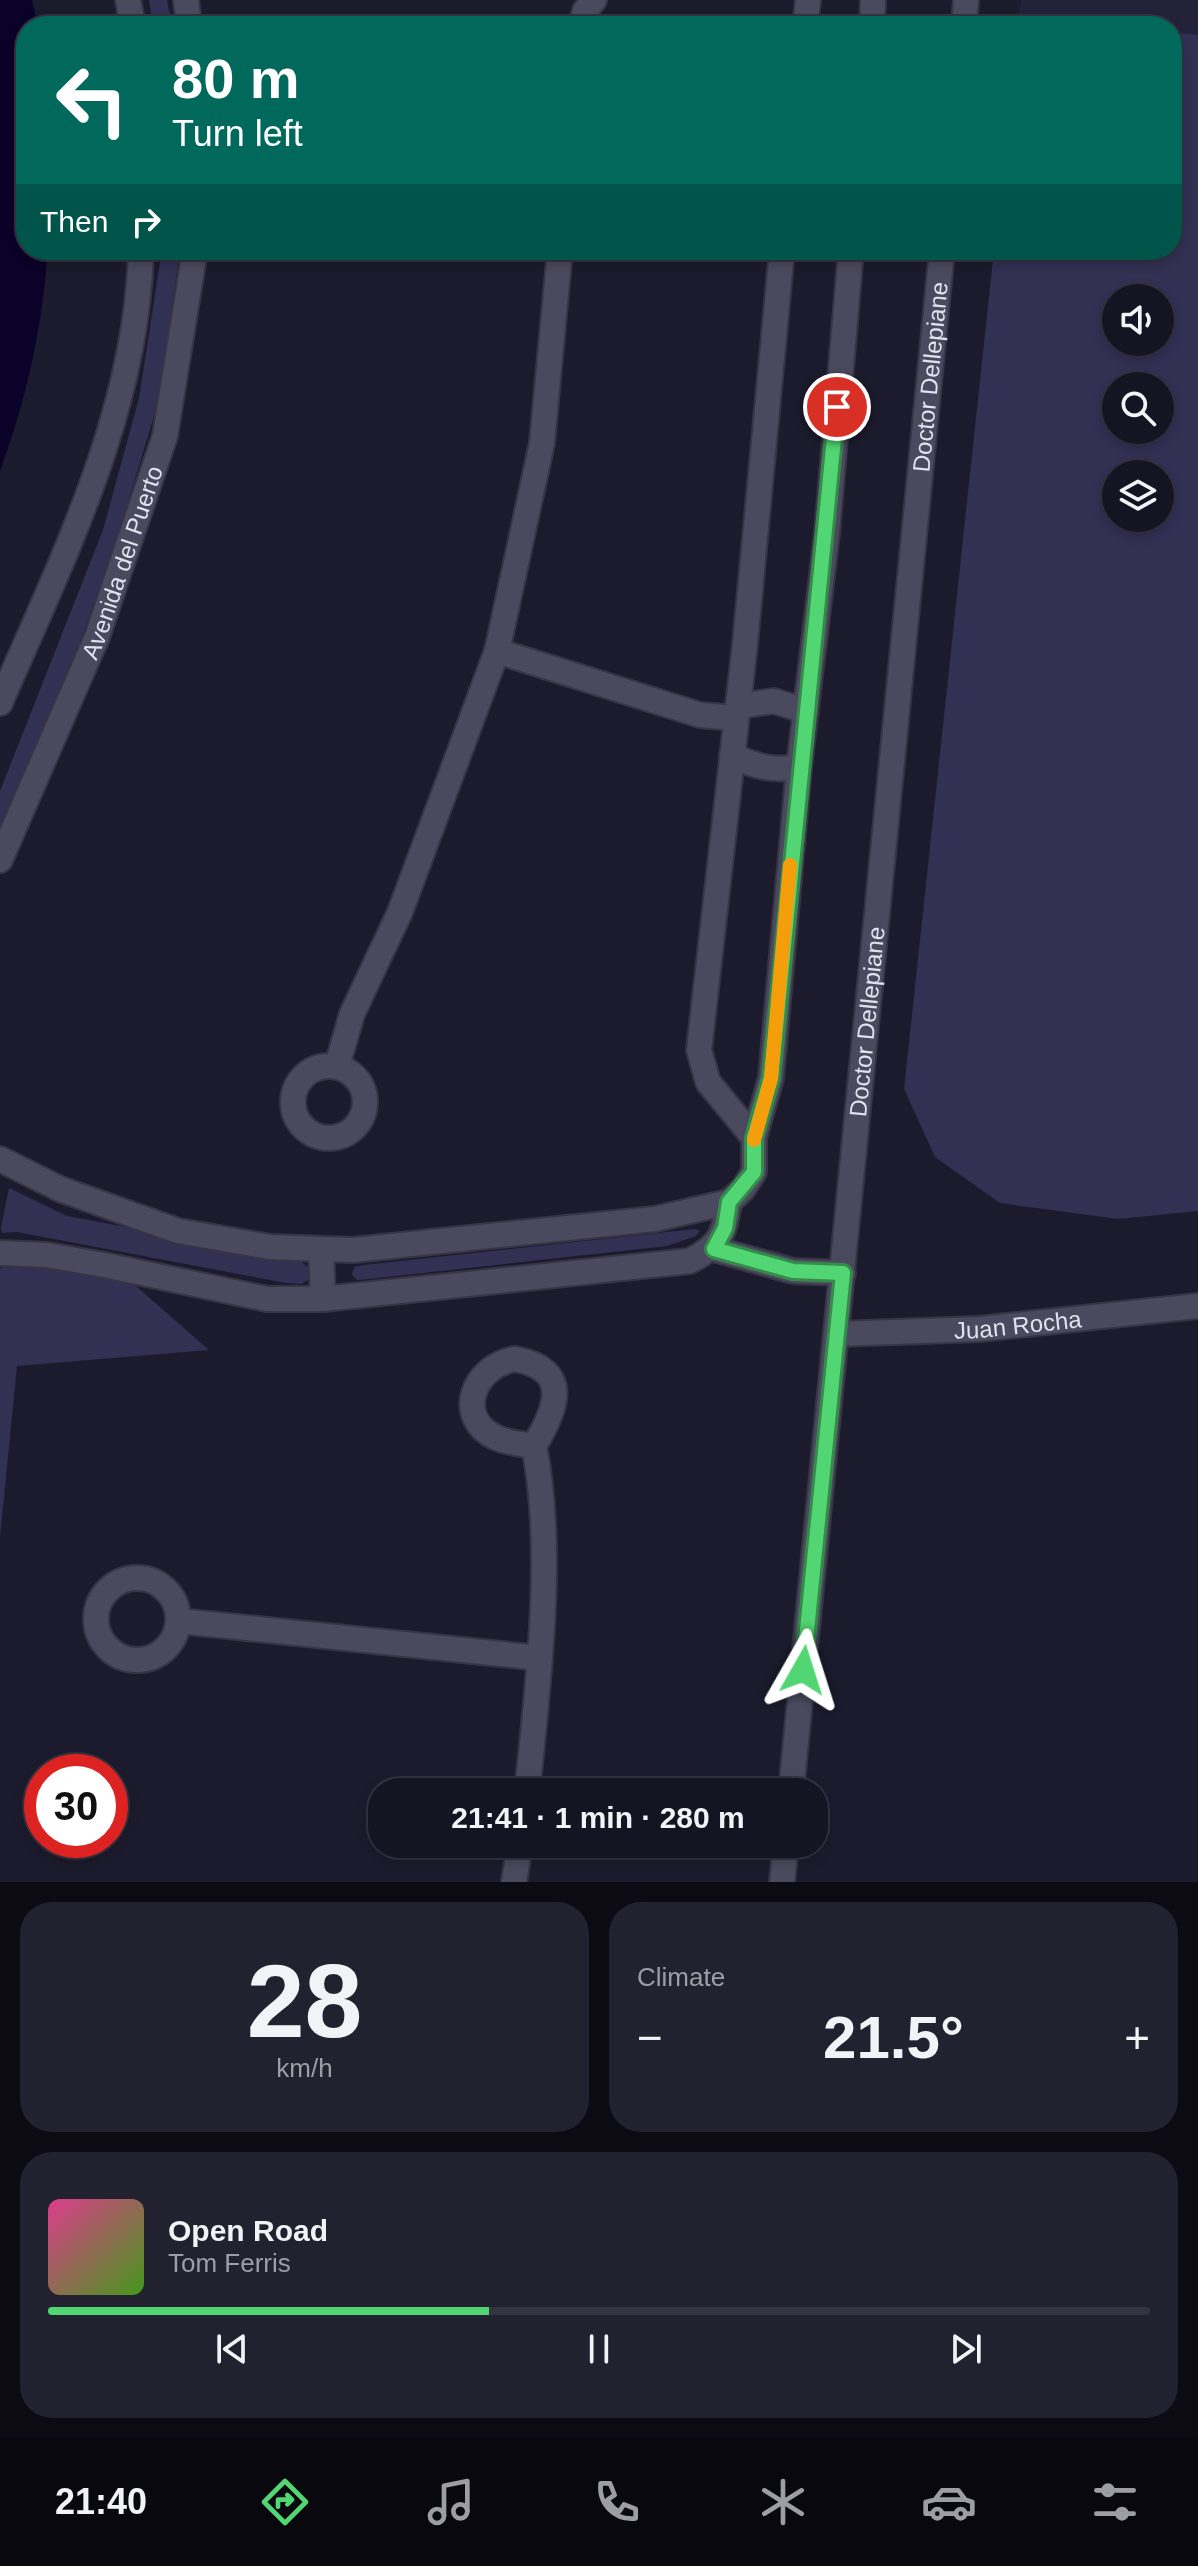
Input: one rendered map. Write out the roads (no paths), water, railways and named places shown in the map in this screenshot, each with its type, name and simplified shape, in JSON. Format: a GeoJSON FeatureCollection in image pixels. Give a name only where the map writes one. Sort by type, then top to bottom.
{"type":"FeatureCollection","features":[{"type":"Feature","properties":{"kind":"street"},"geometry":{"type":"LineString","coordinates":[[0,703],[95,483],[113,424],[133,338],[140,260]]}},
{"type":"Feature","properties":{"kind":"street","name":"Avenida del Puerto"},"geometry":{"type":"LineString","coordinates":[[0,860],[97,637],[165,436],[193,260]]}},
{"type":"Feature","properties":{"kind":"street"},"geometry":{"type":"LineString","coordinates":[[337,1066],[352,1014],[400,912],[497,651],[542,443],[559,260]]}},
{"type":"Feature","properties":{"kind":"street"},"geometry":{"type":"LineString","coordinates":[[754,1138],[708,1082],[699,1050],[737,712],[781,260]]}},
{"type":"Feature","properties":{"kind":"street"},"geometry":{"type":"LineString","coordinates":[[0,1253],[47,1255],[267,1299],[323,1299],[651,1267],[690,1261],[714,1249],[725,1228],[729,1202],[754,1172],[754,1138],[771,1078],[799,767],[827,533],[850,260]]}},
{"type":"Feature","properties":{"kind":"street","name":"Doctor Dellepiane"},"geometry":{"type":"LineString","coordinates":[[792,1778],[941,260]]}},
{"type":"Feature","properties":{"kind":"street"},"geometry":{"type":"LineString","coordinates":[[497,651],[700,715],[737,712],[774,701],[806,711]]}},
{"type":"Feature","properties":{"kind":"street"},"geometry":{"type":"LineString","coordinates":[[732,755],[761,767],[778,770],[799,767]]}},
{"type":"Feature","properties":{"kind":"street"},"geometry":{"type":"LineString","coordinates":[[0,1159],[60,1189],[178,1231],[270,1247],[353,1250],[655,1219],[729,1202]]}},
{"type":"Feature","properties":{"kind":"street"},"geometry":{"type":"LineString","coordinates":[[321,1249],[323,1299]]}},
{"type":"Feature","properties":{"kind":"street"},"geometry":{"type":"LineString","coordinates":[[714,1249],[793,1271],[843,1273]]}},
{"type":"Feature","properties":{"kind":"street","name":"Juan Rocha"},"geometry":{"type":"LineString","coordinates":[[836,1334],[979,1329],[1198,1306]]}},
{"type":"Feature","properties":{"kind":"street"},"geometry":{"type":"LineString","coordinates":[[528,1778],[540,1658],[541,1482],[534,1446]]}},
{"type":"Feature","properties":{"kind":"street"},"geometry":{"type":"LineString","coordinates":[[179,1621],[540,1658]]}},
{"type":"Feature","properties":{"kind":"street"},"geometry":{"type":"LineString","coordinates":[[514,1882],[518,1858]]}},
{"type":"Feature","properties":{"kind":"street"},"geometry":{"type":"LineString","coordinates":[[782,1882],[785,1858]]}}]}
